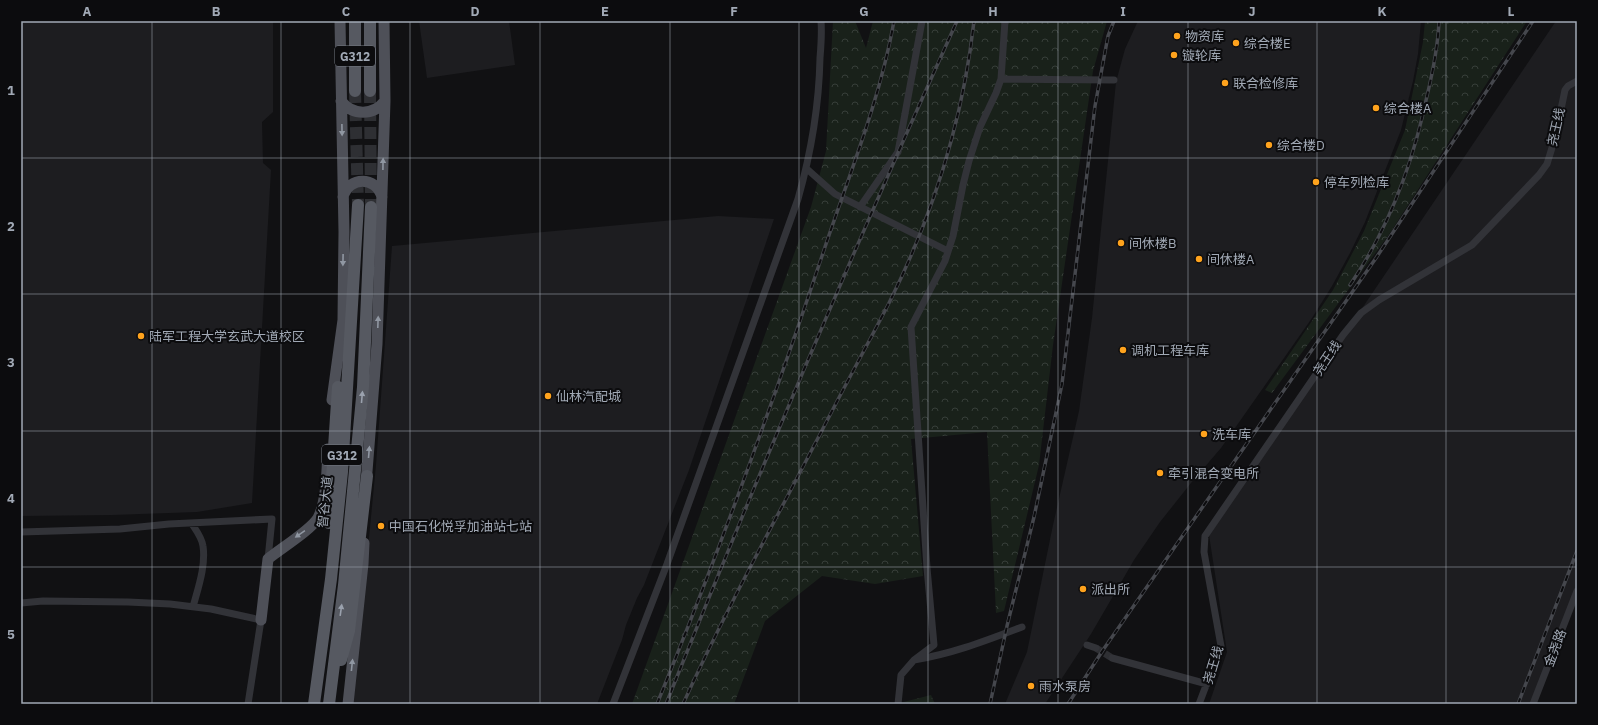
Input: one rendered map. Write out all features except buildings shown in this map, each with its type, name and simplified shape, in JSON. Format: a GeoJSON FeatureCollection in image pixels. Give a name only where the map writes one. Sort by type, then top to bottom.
{"type":"FeatureCollection","features":[{"type":"Feature","properties":{"kind":"highway","name":"G312"},"geometry":{"type":"LineString","coordinates":[[355,21],[355,91]]}},
{"type":"Feature","properties":{"kind":"highway","name":"G312"},"geometry":{"type":"LineString","coordinates":[[370,21],[370,91]]}},
{"type":"Feature","properties":{"kind":"highway","name":"智谷大道"},"geometry":{"type":"LineString","coordinates":[[314,704],[331,579],[342,472],[358,205]]}},
{"type":"Feature","properties":{"kind":"highway","name":"智谷大道"},"geometry":{"type":"LineString","coordinates":[[329,704],[344,585],[363,387],[371,207]]}},
{"type":"Feature","properties":{"kind":"highway"},"geometry":{"type":"LineString","coordinates":[[311,704],[319,664],[343,320]]}},
{"type":"Feature","properties":{"kind":"highway"},"geometry":{"type":"LineString","coordinates":[[329,704],[349,631],[367,476]]}},
{"type":"Feature","properties":{"kind":"main road"},"geometry":{"type":"LineString","coordinates":[[340,21],[343,205]]}},
{"type":"Feature","properties":{"kind":"main road"},"geometry":{"type":"LineString","coordinates":[[348,704],[363,564],[367,476],[377,344],[383,200],[385,101],[384,21]]}},
{"type":"Feature","properties":{"kind":"main road"},"geometry":{"type":"LineString","coordinates":[[341,101],[351,110],[364,113],[378,108],[385,101]]}},
{"type":"Feature","properties":{"kind":"main road"},"geometry":{"type":"LineString","coordinates":[[261,620],[268,559],[310,527],[318,518],[322,504],[333,384],[343,320],[343,197],[346,190],[352,184],[359,181],[367,181],[375,185],[383,200]]}},
{"type":"Feature","properties":{"kind":"street"},"geometry":{"type":"LineString","coordinates":[[613,704],[670,556],[798,200],[807,169],[819,88],[821,21]]}},
{"type":"Feature","properties":{"kind":"street"},"geometry":{"type":"LineString","coordinates":[[860,207],[898,152],[922,21]]}},
{"type":"Feature","properties":{"kind":"street"},"geometry":{"type":"LineString","coordinates":[[898,704],[901,675],[914,660],[934,644],[926,568],[911,326],[937,279],[953,236],[969,161],[980,127],[1001,79],[1005,21]]}},
{"type":"Feature","properties":{"kind":"street"},"geometry":{"type":"LineString","coordinates":[[1001,79],[1114,80]]}},
{"type":"Feature","properties":{"kind":"street","name":"尧王线"},"geometry":{"type":"LineString","coordinates":[[1200,704],[1221,646],[1204,552],[1205,536],[1343,334],[1361,313],[1379,300],[1472,245],[1539,175],[1547,164],[1555,138],[1565,90],[1568,86],[1577,81]]}},
{"type":"Feature","properties":{"kind":"street"},"geometry":{"type":"LineString","coordinates":[[807,169],[835,194],[948,251]]}},
{"type":"Feature","properties":{"kind":"street"},"geometry":{"type":"LineString","coordinates":[[21,532],[120,529],[272,519],[268,559]]}},
{"type":"Feature","properties":{"kind":"street"},"geometry":{"type":"LineString","coordinates":[[192,524],[203,546],[203,562],[200,582],[193,607]]}},
{"type":"Feature","properties":{"kind":"street","name":"金尧路"},"geometry":{"type":"LineString","coordinates":[[1533,704],[1577,591]]}},
{"type":"Feature","properties":{"kind":"street"},"geometry":{"type":"LineString","coordinates":[[21,603],[43,601],[128,602],[211,609],[261,620],[248,704]]}},
{"type":"Feature","properties":{"kind":"street"},"geometry":{"type":"LineString","coordinates":[[914,660],[939,656],[964,649],[1022,627]]}},
{"type":"Feature","properties":{"kind":"street"},"geometry":{"type":"LineString","coordinates":[[1087,645],[1096,648]]}},
{"type":"Feature","properties":{"kind":"street"},"geometry":{"type":"LineString","coordinates":[[1112,658],[1208,684]]}},
{"type":"Feature","properties":{"kind":"shaded area","name":"陆军工程大学玄武大道校区"},"geometry":{"type":"Polygon","coordinates":[[[21,21],[273,21],[273,112],[262,122],[263,163],[271,170],[252,503],[197,512],[21,516],[21,21]]]}},
{"type":"Feature","properties":{"kind":"shaded area"},"geometry":{"type":"Polygon","coordinates":[[[419,21],[509,21],[515,65],[427,78],[419,21]]]}},
{"type":"Feature","properties":{"kind":"shaded area"},"geometry":{"type":"Polygon","coordinates":[[[1138,21],[1421,21],[1418,54],[1401,130],[1365,222],[1332,286],[1312,318],[1221,448],[1160,522],[1134,560],[1091,634],[1045,704],[1005,704],[1027,652],[1053,525],[1079,411],[1092,318],[1116,82],[1125,49],[1138,21]]]}},
{"type":"Feature","properties":{"kind":"shaded area"},"geometry":{"type":"Polygon","coordinates":[[[1556,21],[1577,21],[1577,589],[1534,704],[1209,704],[1227,652],[1209,535],[1556,21]]]}},
{"type":"Feature","properties":{"kind":"shaded area","name":"仙林汽配城"},"geometry":{"type":"Polygon","coordinates":[[[718,216],[774,219],[689,470],[644,585],[626,625],[622,640],[597,704],[353,704],[376,465],[392,246],[718,216]]]}},
{"type":"Feature","properties":{"kind":"green space"},"geometry":{"type":"Polygon","coordinates":[[[833,21],[855,21],[866,48],[873,21],[1107,21],[1093,71],[1053,345],[1039,465],[1004,611],[996,613],[987,432],[911,439],[923,576],[875,584],[822,576],[765,621],[734,704],[632,704],[811,207],[826,151],[833,21]]]}},
{"type":"Feature","properties":{"kind":"green space"},"geometry":{"type":"Polygon","coordinates":[[[1425,21],[1527,21],[1388,236],[1272,393],[1265,390],[1333,290],[1364,231],[1405,130],[1423,42],[1425,21]]]}},
{"type":"Feature","properties":{"kind":"green space"},"geometry":{"type":"Polygon","coordinates":[[[931,695],[935,704],[896,704],[931,695]]]}},
{"type":"Feature","properties":{"kind":"tunnel"},"geometry":{"type":"LineString","coordinates":[[355,91],[358,205]]}},
{"type":"Feature","properties":{"kind":"tunnel"},"geometry":{"type":"LineString","coordinates":[[370,91],[371,207]]}},
{"type":"Feature","properties":{"kind":"tunnel"},"geometry":{"type":"LineString","coordinates":[[1096,648],[1112,658]]}},
{"type":"Feature","properties":{"kind":"railway"},"geometry":{"type":"LineString","coordinates":[[657,704],[723,535],[785,365],[881,80],[894,21]]}},
{"type":"Feature","properties":{"kind":"railway"},"geometry":{"type":"LineString","coordinates":[[666,704],[808,361],[881,190],[957,21]]}},
{"type":"Feature","properties":{"kind":"railway"},"geometry":{"type":"LineString","coordinates":[[683,704],[736,594],[882,317],[905,270],[932,201],[954,130],[969,58],[974,21]]}},
{"type":"Feature","properties":{"kind":"railway"},"geometry":{"type":"LineString","coordinates":[[990,704],[1007,626],[1034,517],[1062,384],[1095,106],[1108,36],[1114,21]]}},
{"type":"Feature","properties":{"kind":"railway"},"geometry":{"type":"LineString","coordinates":[[1350,285],[1377,241],[1407,170],[1415,146],[1431,77],[1439,21]]}},
{"type":"Feature","properties":{"kind":"railway"},"geometry":{"type":"LineString","coordinates":[[1068,704],[1103,650],[1376,258],[1533,21]]}},
{"type":"Feature","properties":{"kind":"railway"},"geometry":{"type":"LineString","coordinates":[[1518,704],[1577,551]]}},
{"type":"Feature","properties":{"kind":"place","name":"物资库"},"geometry":{"type":"Point","coordinates":[1177,36]}},
{"type":"Feature","properties":{"kind":"place","name":"综合楼E"},"geometry":{"type":"Point","coordinates":[1236,43]}},
{"type":"Feature","properties":{"kind":"place","name":"镟轮库"},"geometry":{"type":"Point","coordinates":[1174,55]}},
{"type":"Feature","properties":{"kind":"place","name":"联合检修库"},"geometry":{"type":"Point","coordinates":[1225,83]}},
{"type":"Feature","properties":{"kind":"place","name":"综合楼A"},"geometry":{"type":"Point","coordinates":[1376,108]}},
{"type":"Feature","properties":{"kind":"place","name":"综合楼D"},"geometry":{"type":"Point","coordinates":[1269,145]}},
{"type":"Feature","properties":{"kind":"place","name":"停车列检库"},"geometry":{"type":"Point","coordinates":[1316,182]}},
{"type":"Feature","properties":{"kind":"place","name":"间休楼B"},"geometry":{"type":"Point","coordinates":[1121,243]}},
{"type":"Feature","properties":{"kind":"place","name":"间休楼A"},"geometry":{"type":"Point","coordinates":[1199,259]}},
{"type":"Feature","properties":{"kind":"place","name":"陆军工程大学玄武大道校区"},"geometry":{"type":"Point","coordinates":[141,336]}},
{"type":"Feature","properties":{"kind":"place","name":"调机工程车库"},"geometry":{"type":"Point","coordinates":[1123,350]}},
{"type":"Feature","properties":{"kind":"place","name":"仙林汽配城"},"geometry":{"type":"Point","coordinates":[548,396]}},
{"type":"Feature","properties":{"kind":"place","name":"洗车库"},"geometry":{"type":"Point","coordinates":[1204,434]}},
{"type":"Feature","properties":{"kind":"place","name":"牵引混合变电所"},"geometry":{"type":"Point","coordinates":[1160,473]}},
{"type":"Feature","properties":{"kind":"place","name":"中国石化悦孚加油站七站"},"geometry":{"type":"Point","coordinates":[381,526]}},
{"type":"Feature","properties":{"kind":"place","name":"派出所"},"geometry":{"type":"Point","coordinates":[1083,589]}},
{"type":"Feature","properties":{"kind":"place","name":"雨水泵房"},"geometry":{"type":"Point","coordinates":[1031,686]}}]}
